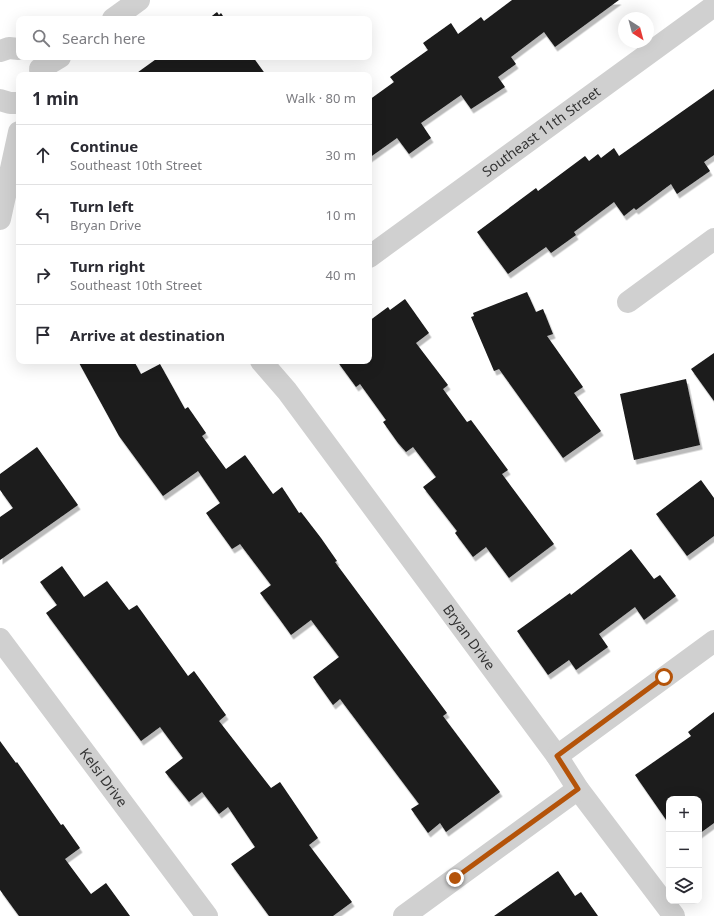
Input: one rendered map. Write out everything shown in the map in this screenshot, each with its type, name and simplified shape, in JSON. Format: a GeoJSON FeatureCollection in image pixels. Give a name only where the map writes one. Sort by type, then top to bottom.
{"type":"FeatureCollection","features":[{"type":"Feature","properties":{"kind":"street"},"geometry":{"type":"LineString","coordinates":[[116,16],[139,0]]}},
{"type":"Feature","properties":{"kind":"street","name":"Southeast 11th Street"},"geometry":{"type":"LineString","coordinates":[[372,255],[714,6]]}},
{"type":"Feature","properties":{"kind":"street"},"geometry":{"type":"LineString","coordinates":[[38,67],[53,60]]}},
{"type":"Feature","properties":{"kind":"street"},"geometry":{"type":"LineString","coordinates":[[0,100],[16,103]]}},
{"type":"Feature","properties":{"kind":"street"},"geometry":{"type":"LineString","coordinates":[[0,219],[16,146]]}},
{"type":"Feature","properties":{"kind":"street"},"geometry":{"type":"LineString","coordinates":[[628,302],[714,240]]}},
{"type":"Feature","properties":{"kind":"street","name":"Bryan Drive"},"geometry":{"type":"LineString","coordinates":[[264,364],[292,398],[557,756],[578,789],[674,916]]}},
{"type":"Feature","properties":{"kind":"street","name":"Kelsi Drive"},"geometry":{"type":"LineString","coordinates":[[0,638],[207,916]]}},
{"type":"Feature","properties":{"kind":"street"},"geometry":{"type":"LineString","coordinates":[[557,756],[714,641]]}},
{"type":"Feature","properties":{"kind":"street"},"geometry":{"type":"LineString","coordinates":[[404,916],[578,789]]}},
{"type":"Feature","properties":{"kind":"building"},"geometry":{"type":"Polygon","coordinates":[[[512,0],[619,0],[555,47],[544,32],[511,57],[516,64],[498,77],[505,87],[471,109],[461,95],[421,123],[431,138],[409,154],[397,138],[372,156],[372,98],[394,82],[390,77],[428,50],[423,43],[451,23],[458,34],[481,17],[484,21],[512,0]]]}},
{"type":"Feature","properties":{"kind":"building"},"geometry":{"type":"Polygon","coordinates":[[[217,12],[219,15],[221,13],[223,16],[212,16],[217,12]]]}},
{"type":"Feature","properties":{"kind":"building"},"geometry":{"type":"Polygon","coordinates":[[[155,60],[255,60],[264,72],[138,72],[155,60]]]}},
{"type":"Feature","properties":{"kind":"building"},"geometry":{"type":"Polygon","coordinates":[[[714,89],[714,155],[704,162],[710,171],[677,194],[671,184],[636,210],[634,208],[624,216],[614,202],[574,232],[576,235],[551,253],[546,247],[508,274],[477,232],[536,188],[538,191],[585,156],[589,161],[598,154],[601,158],[614,148],[619,156],[714,89]]]}},
{"type":"Feature","properties":{"kind":"building"},"geometry":{"type":"Polygon","coordinates":[[[527,292],[536,312],[543,309],[553,334],[547,336],[583,387],[574,393],[601,431],[563,458],[499,369],[494,371],[471,317],[474,316],[473,313],[527,292]]]}},
{"type":"Feature","properties":{"kind":"building"},"geometry":{"type":"Polygon","coordinates":[[[405,299],[429,333],[416,343],[448,385],[443,389],[467,422],[471,420],[508,470],[502,474],[554,544],[509,578],[486,547],[473,557],[455,533],[457,531],[423,487],[436,477],[413,447],[406,452],[398,443],[383,422],[386,420],[360,384],[356,387],[339,364],[372,364],[372,319],[388,307],[390,310],[405,299]]]}},
{"type":"Feature","properties":{"kind":"building"},"geometry":{"type":"Polygon","coordinates":[[[714,353],[714,401],[691,369],[714,353]]]}},
{"type":"Feature","properties":{"kind":"building"},"geometry":{"type":"Polygon","coordinates":[[[80,364],[136,364],[141,374],[160,364],[185,409],[188,407],[206,433],[202,436],[226,469],[245,455],[273,494],[282,487],[299,513],[301,512],[321,538],[337,561],[335,562],[447,713],[443,716],[500,792],[446,832],[440,823],[428,833],[411,809],[419,804],[340,699],[333,705],[313,677],[339,657],[311,620],[291,635],[260,593],[271,585],[240,544],[232,549],[206,513],[220,503],[198,471],[163,496],[119,436],[80,364]]]}},
{"type":"Feature","properties":{"kind":"building"},"geometry":{"type":"Polygon","coordinates":[[[686,379],[700,445],[634,460],[620,394],[686,379]]]}},
{"type":"Feature","properties":{"kind":"building"},"geometry":{"type":"Polygon","coordinates":[[[37,447],[78,505],[0,560],[0,517],[13,508],[0,490],[0,474],[37,447]]]}},
{"type":"Feature","properties":{"kind":"building"},"geometry":{"type":"Polygon","coordinates":[[[701,480],[714,498],[714,536],[687,556],[656,514],[701,480]]]}},
{"type":"Feature","properties":{"kind":"building"},"geometry":{"type":"Polygon","coordinates":[[[631,549],[654,579],[660,575],[676,596],[644,620],[635,607],[599,634],[608,647],[576,670],[569,660],[548,675],[517,631],[570,593],[571,595],[631,549]]]}},
{"type":"Feature","properties":{"kind":"building"},"geometry":{"type":"Polygon","coordinates":[[[62,566],[84,597],[107,581],[129,610],[137,605],[188,676],[194,671],[226,715],[219,721],[271,788],[280,782],[318,838],[309,845],[352,902],[333,916],[269,916],[231,864],[255,847],[228,807],[219,814],[202,792],[189,802],[165,772],[183,758],[160,727],[141,741],[46,613],[57,605],[40,582],[62,566]]]}},
{"type":"Feature","properties":{"kind":"building"},"geometry":{"type":"Polygon","coordinates":[[[714,712],[714,823],[702,832],[702,796],[666,796],[666,820],[635,775],[691,736],[688,732],[714,712]]]}},
{"type":"Feature","properties":{"kind":"building"},"geometry":{"type":"Polygon","coordinates":[[[0,741],[16,763],[17,762],[61,825],[63,824],[80,848],[65,859],[91,894],[106,883],[130,916],[19,916],[0,890],[0,741]]]}},
{"type":"Feature","properties":{"kind":"building"},"geometry":{"type":"Polygon","coordinates":[[[558,871],[575,896],[581,892],[598,916],[494,916],[558,871]]]}},
{"type":"Feature","properties":{"kind":"route"},"geometry":{"type":"LineString","coordinates":[[455,878],[578,789],[557,756],[664,677]]}}]}
